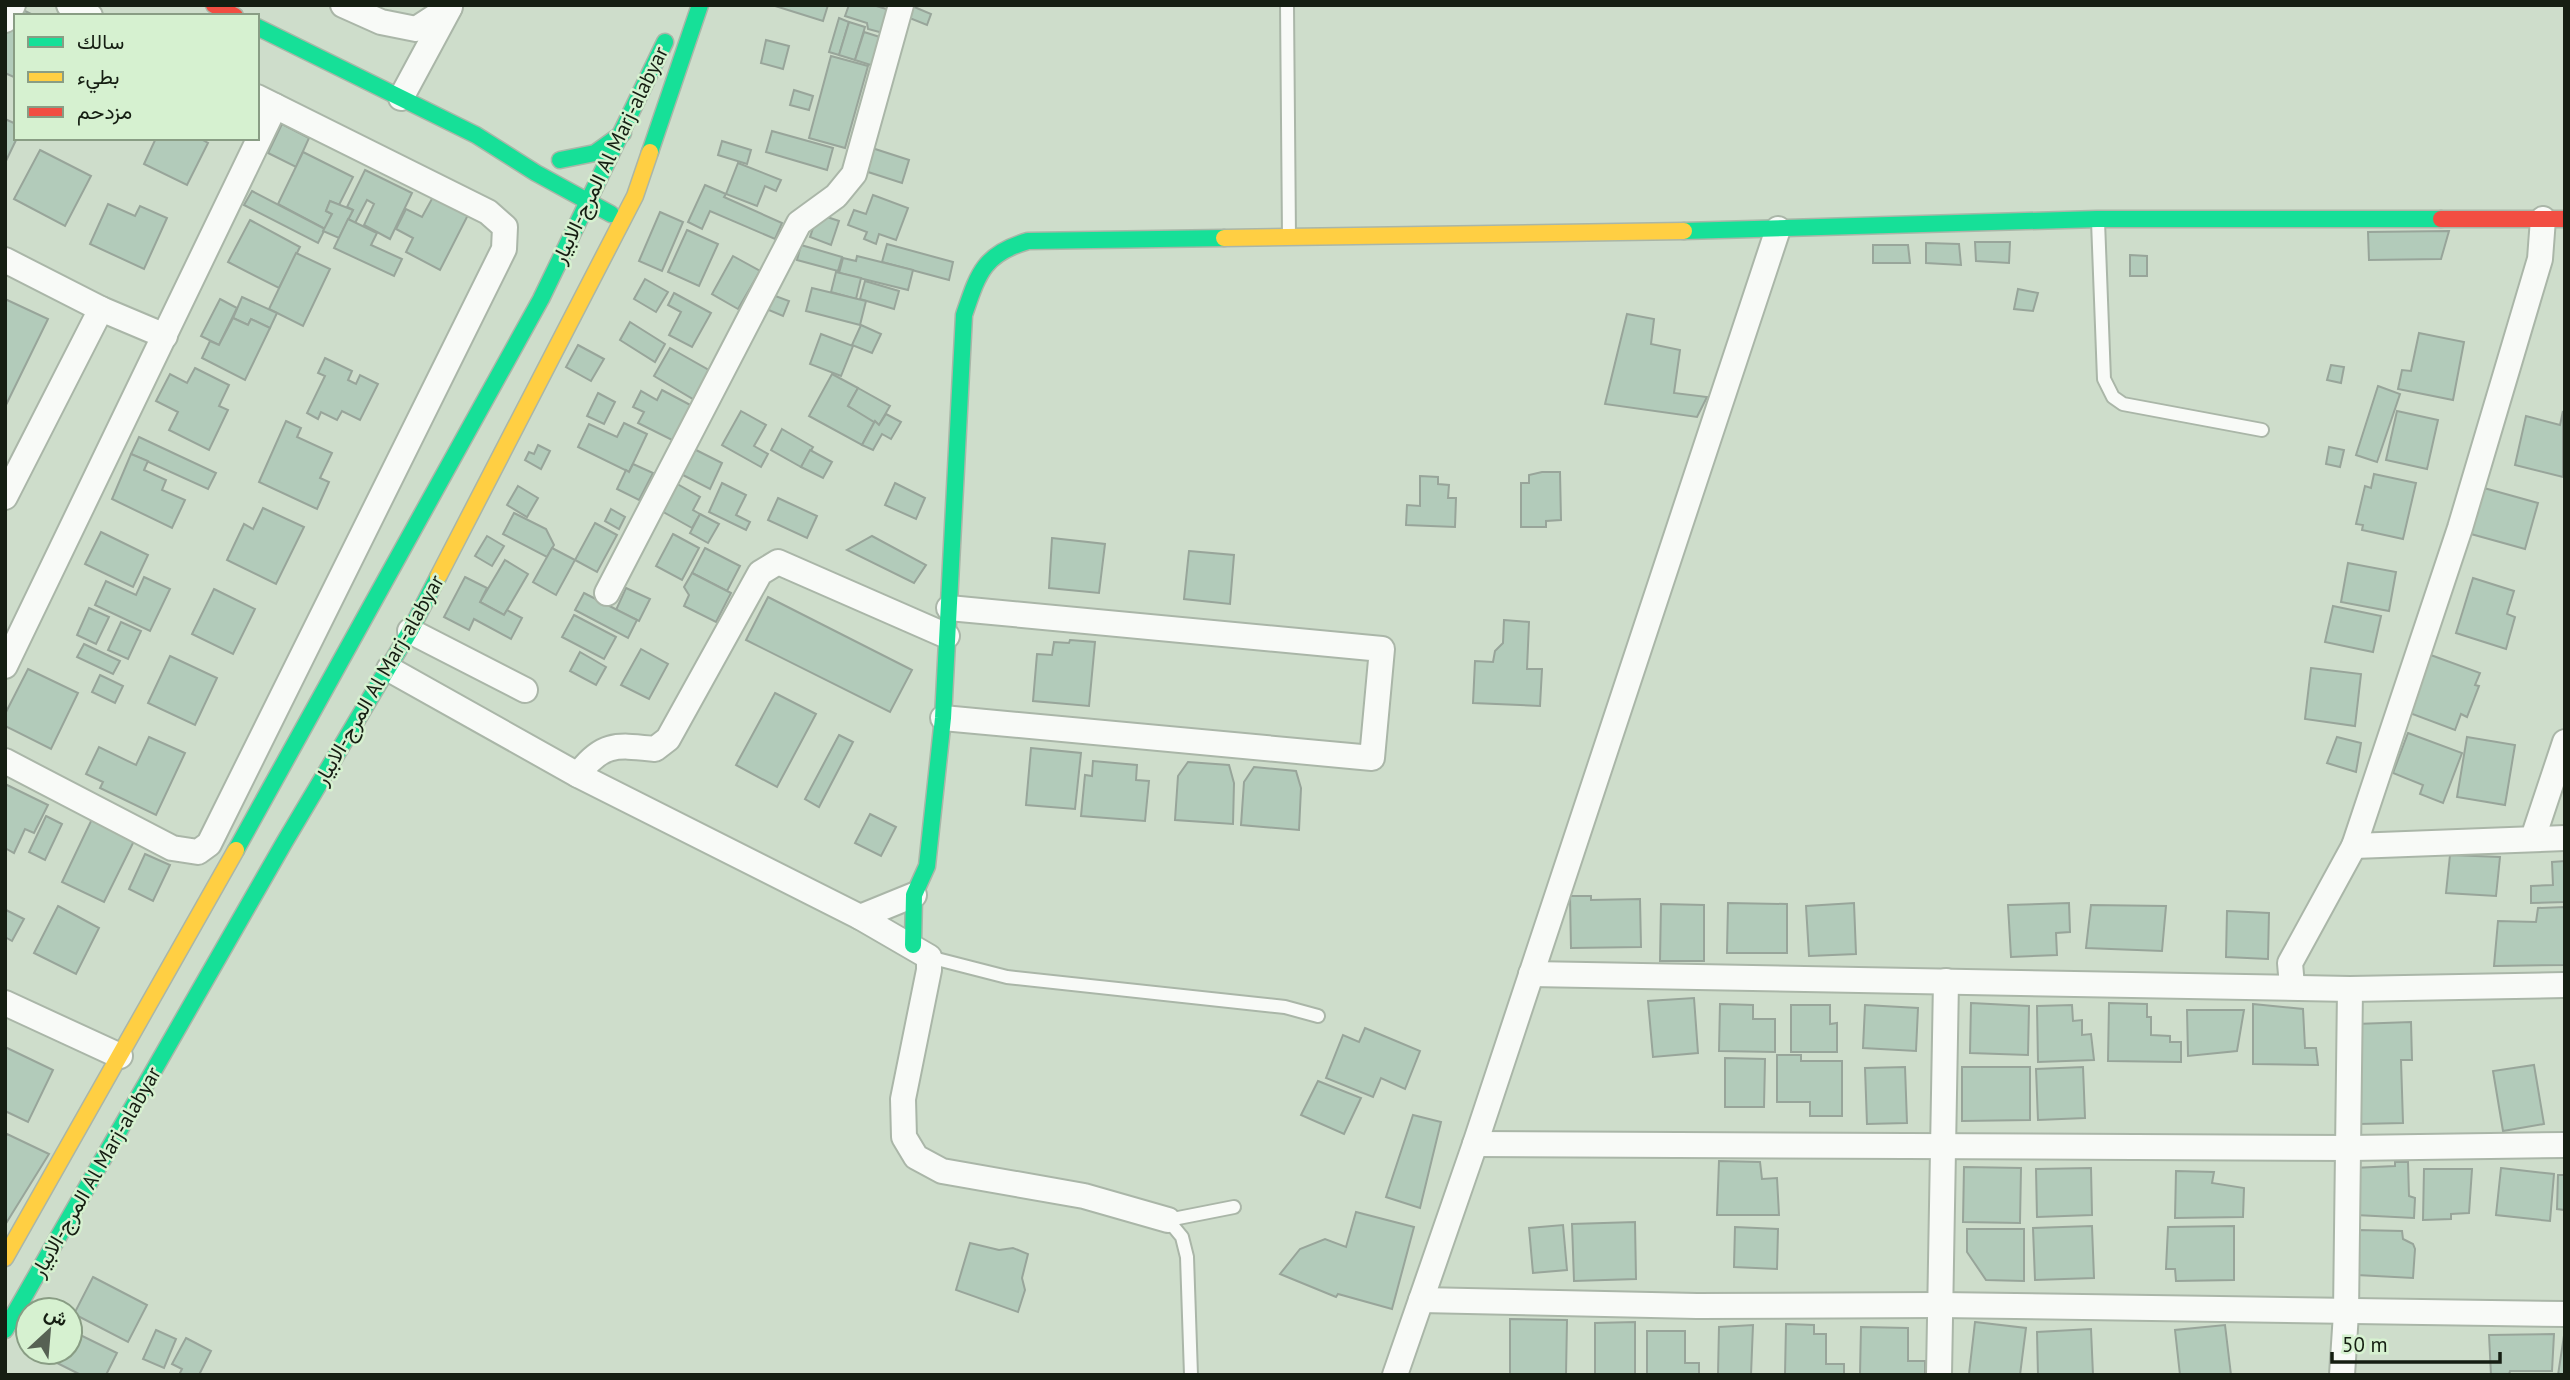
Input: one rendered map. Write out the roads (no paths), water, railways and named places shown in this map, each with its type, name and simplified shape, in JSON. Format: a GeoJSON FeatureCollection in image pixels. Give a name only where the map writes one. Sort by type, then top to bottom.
{"type":"FeatureCollection","features":[{"type":"Feature","properties":{"kind":"main road"},"geometry":{"type":"LineString","coordinates":[[214,5],[231,14]]}},
{"type":"Feature","properties":{"kind":"main road","name":"المرج-الابيار Al Marj-alabyar"},"geometry":{"type":"LineString","coordinates":[[5,1258],[224,866],[368,616],[589,202],[618,187],[700,5]]}},
{"type":"Feature","properties":{"kind":"main road","name":"المرج-الابيار Al Marj-alabyar"},"geometry":{"type":"LineString","coordinates":[[5,1331],[284,844],[389,669],[622,220],[618,187],[623,134],[671,26]]}},
{"type":"Feature","properties":{"kind":"main road"},"geometry":{"type":"LineString","coordinates":[[259,28],[476,135],[536,173],[622,220]]}},
{"type":"Feature","properties":{"kind":"main road"},"geometry":{"type":"LineString","coordinates":[[548,156],[595,153],[623,134]]}},
{"type":"Feature","properties":{"kind":"main road"},"geometry":{"type":"LineString","coordinates":[[476,135],[548,156],[618,187]]}},
{"type":"Feature","properties":{"kind":"main road"},"geometry":{"type":"LineString","coordinates":[[536,173],[562,212],[566,249]]}},
{"type":"Feature","properties":{"kind":"main road"},"geometry":{"type":"LineString","coordinates":[[921,951],[914,895],[926,866],[943,718],[964,315],[979,271],[1002,247],[1028,241],[1778,229],[2098,219],[2554,219]]}},
{"type":"Feature","properties":{"kind":"street"},"geometry":{"type":"LineString","coordinates":[[5,20],[13,5]]}},
{"type":"Feature","properties":{"kind":"street"},"geometry":{"type":"LineString","coordinates":[[69,5],[86,14]]}},
{"type":"Feature","properties":{"kind":"street"},"geometry":{"type":"LineString","coordinates":[[343,5],[381,22],[416,29],[451,6]]}},
{"type":"Feature","properties":{"kind":"street"},"geometry":{"type":"LineString","coordinates":[[607,593],[799,223],[836,196],[854,174],[901,5]]}},
{"type":"Feature","properties":{"kind":"street"},"geometry":{"type":"LineString","coordinates":[[401,98],[451,6]]}},
{"type":"Feature","properties":{"kind":"street"},"geometry":{"type":"LineString","coordinates":[[5,761],[172,848],[198,852],[209,844],[504,249],[505,227],[488,212],[266,101],[259,117]]}},
{"type":"Feature","properties":{"kind":"street"},"geometry":{"type":"LineString","coordinates":[[5,666],[165,336],[249,140]]}},
{"type":"Feature","properties":{"kind":"street"},"geometry":{"type":"LineString","coordinates":[[2292,986],[2290,963],[2354,846],[2460,528],[2554,219]]}},
{"type":"Feature","properties":{"kind":"street"},"geometry":{"type":"LineString","coordinates":[[1395,1375],[1475,1144],[1778,229]]}},
{"type":"Feature","properties":{"kind":"street"},"geometry":{"type":"LineString","coordinates":[[5,260],[101,309],[165,336]]}},
{"type":"Feature","properties":{"kind":"street"},"geometry":{"type":"LineString","coordinates":[[5,497],[101,309]]}},
{"type":"Feature","properties":{"kind":"street"},"geometry":{"type":"LineString","coordinates":[[578,775],[592,756],[611,746],[654,749],[668,739],[760,573],[778,562],[947,636]]}},
{"type":"Feature","properties":{"kind":"street"},"geometry":{"type":"LineString","coordinates":[[943,718],[1371,758],[1382,649],[948,608]]}},
{"type":"Feature","properties":{"kind":"street"},"geometry":{"type":"LineString","coordinates":[[410,631],[526,690]]}},
{"type":"Feature","properties":{"kind":"street"},"geometry":{"type":"LineString","coordinates":[[389,669],[578,775],[860,917],[921,951],[929,970],[904,1099],[904,1137],[916,1157],[942,1171],[1084,1196],[1168,1220]]}},
{"type":"Feature","properties":{"kind":"street"},"geometry":{"type":"LineString","coordinates":[[2533,838],[2565,742]]}},
{"type":"Feature","properties":{"kind":"street"},"geometry":{"type":"LineString","coordinates":[[2354,846],[2565,838]]}},
{"type":"Feature","properties":{"kind":"street"},"geometry":{"type":"LineString","coordinates":[[860,917],[914,895]]}},
{"type":"Feature","properties":{"kind":"street"},"geometry":{"type":"LineString","coordinates":[[1531,974],[2350,989],[2565,985]]}},
{"type":"Feature","properties":{"kind":"street"},"geometry":{"type":"LineString","coordinates":[[1938,1375],[1946,981]]}},
{"type":"Feature","properties":{"kind":"street"},"geometry":{"type":"LineString","coordinates":[[2342,1375],[2350,1148],[2350,989]]}},
{"type":"Feature","properties":{"kind":"street"},"geometry":{"type":"LineString","coordinates":[[5,1003],[120,1056]]}},
{"type":"Feature","properties":{"kind":"street"},"geometry":{"type":"LineString","coordinates":[[1475,1144],[2350,1148],[2565,1145]]}},
{"type":"Feature","properties":{"kind":"street"},"geometry":{"type":"LineString","coordinates":[[1422,1300],[1697,1306],[1940,1306],[2565,1314]]}},
{"type":"Feature","properties":{"kind":"lane"},"geometry":{"type":"LineString","coordinates":[[1287,5],[1289,237]]}},
{"type":"Feature","properties":{"kind":"lane"},"geometry":{"type":"LineString","coordinates":[[2098,219],[2104,379],[2113,397],[2123,404],[2262,429]]}},
{"type":"Feature","properties":{"kind":"lane"},"geometry":{"type":"LineString","coordinates":[[921,951],[1007,977],[1285,1007],[1318,1016]]}},
{"type":"Feature","properties":{"kind":"lane"},"geometry":{"type":"LineString","coordinates":[[1191,1375],[1186,1258],[1182,1237],[1168,1220],[1234,1207]]}}]}
